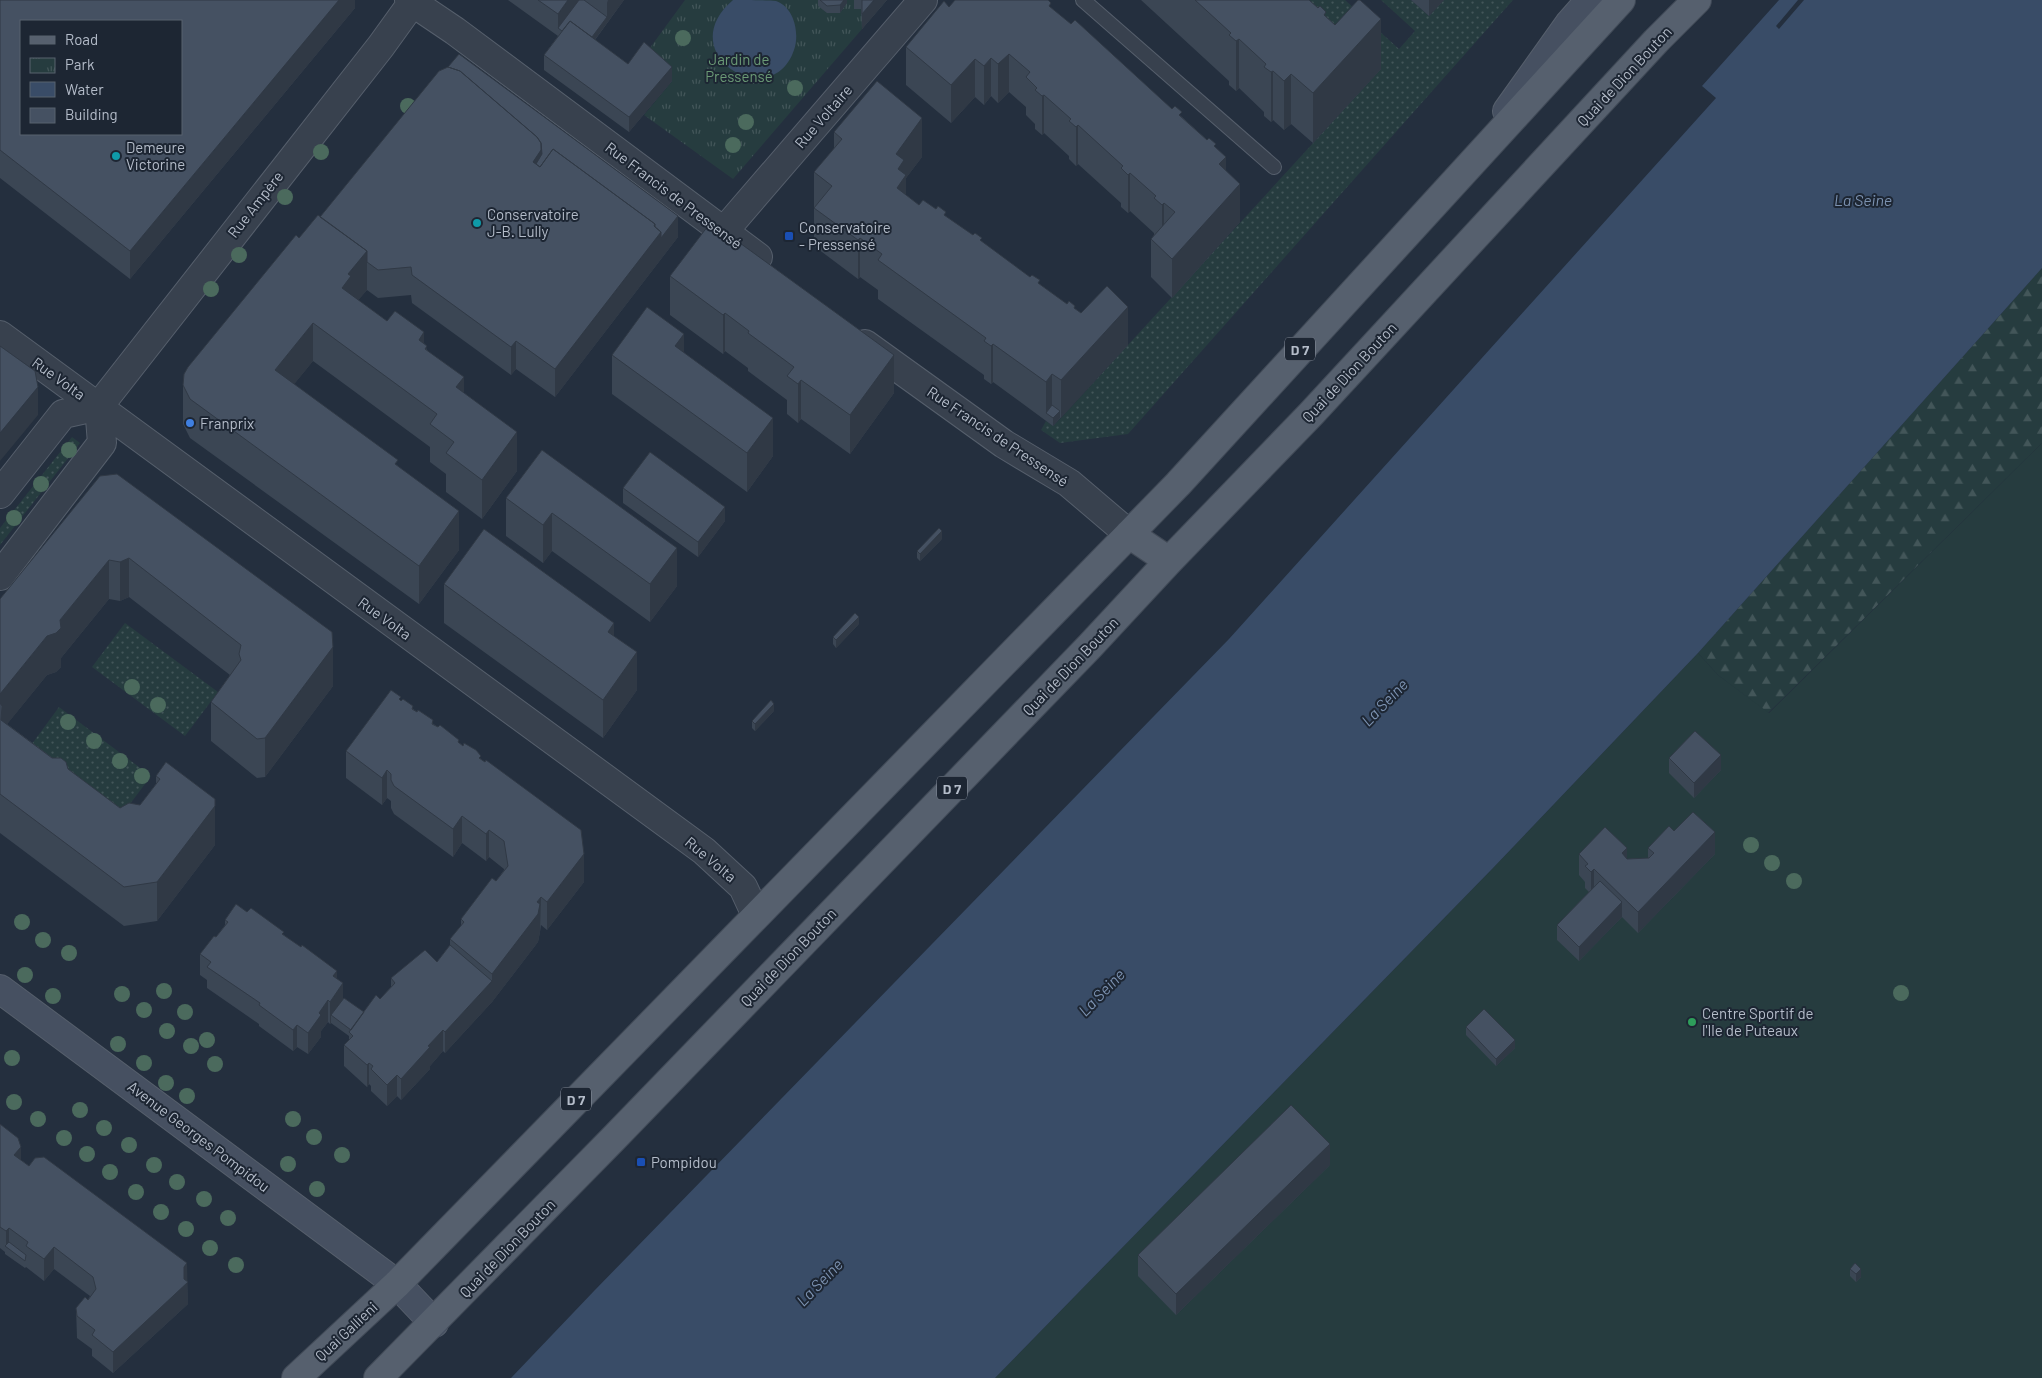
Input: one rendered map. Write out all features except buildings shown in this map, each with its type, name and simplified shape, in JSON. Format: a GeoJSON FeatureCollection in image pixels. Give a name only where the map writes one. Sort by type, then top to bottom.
{"type":"FeatureCollection","features":[{"type":"Feature","properties":{"kind":"main road","name":"D 7"},"geometry":{"type":"LineString","coordinates":[[397,1284],[1182,480],[1621,0]]}},
{"type":"Feature","properties":{"kind":"main road","name":"Quai de Dion Bouton"},"geometry":{"type":"LineString","coordinates":[[434,1323],[1090,646],[1311,414],[1636,63],[1697,0]]}},
{"type":"Feature","properties":{"kind":"main road"},"geometry":{"type":"LineString","coordinates":[[1129,534],[1169,561]]}},
{"type":"Feature","properties":{"kind":"main road","name":"Quai Gallieni"},"geometry":{"type":"LineString","coordinates":[[296,1378],[397,1284]]}},
{"type":"Feature","properties":{"kind":"main road","name":"D 7"},"geometry":{"type":"LineString","coordinates":[[378,1378],[434,1323]]}},
{"type":"Feature","properties":{"kind":"street","name":"Rue Voltaire"},"geometry":{"type":"LineString","coordinates":[[724,231],[923,0]]}},
{"type":"Feature","properties":{"kind":"street"},"geometry":{"type":"LineString","coordinates":[[1470,164],[1569,24],[1590,0]]}},
{"type":"Feature","properties":{"kind":"street","name":"Rue Francis de Pressensé"},"geometry":{"type":"LineString","coordinates":[[410,1],[455,31],[775,271]]}},
{"type":"Feature","properties":{"kind":"street","name":"Rue Ampère"},"geometry":{"type":"LineString","coordinates":[[99,406],[381,46],[410,1]]}},
{"type":"Feature","properties":{"kind":"street","name":"Rue Francis de Pressensé"},"geometry":{"type":"LineString","coordinates":[[848,330],[870,348],[1004,444],[1069,483],[1129,534]]}},
{"type":"Feature","properties":{"kind":"street","name":"Rue Volta"},"geometry":{"type":"LineString","coordinates":[[0,334],[704,851],[743,887],[756,915]]}},
{"type":"Feature","properties":{"kind":"street"},"geometry":{"type":"LineString","coordinates":[[0,494],[64,414],[99,406],[102,443],[0,576]]}},
{"type":"Feature","properties":{"kind":"street","name":"Avenue Georges Pompidou"},"geometry":{"type":"LineString","coordinates":[[0,988],[397,1284],[434,1323]]}},
{"type":"Feature","properties":{"kind":"lane"},"geometry":{"type":"LineString","coordinates":[[1082,0],[1274,167]]}},
{"type":"Feature","properties":{"kind":"green space","name":"Jardin de Pressensé"},"geometry":{"type":"Polygon","coordinates":[[[685,0],[887,0],[733,179],[644,115],[672,81],[644,56],[685,0]]]}},
{"type":"Feature","properties":{"kind":"green space"},"geometry":{"type":"Polygon","coordinates":[[[1254,0],[1345,0],[1399,49],[1415,31],[1381,0],[1411,0],[1429,16],[1444,0],[1513,0],[1128,434],[1060,443],[1041,430],[1046,421],[1053,426],[1061,418],[1381,69],[1254,0]]]}},
{"type":"Feature","properties":{"kind":"green space"},"geometry":{"type":"Polygon","coordinates":[[[2042,268],[2042,443],[1768,713],[1718,675],[1698,653],[2042,268]]]}},
{"type":"Feature","properties":{"kind":"green space"},"geometry":{"type":"Polygon","coordinates":[[[72,437],[80,443],[0,545],[0,528],[72,437]]]}},
{"type":"Feature","properties":{"kind":"green space","name":"Centre Sportif de l'Ile de Puteaux"},"geometry":{"type":"Polygon","coordinates":[[[2042,443],[2042,1378],[995,1378],[1493,868],[1698,653],[1718,675],[1769,713],[2042,443]]]}},
{"type":"Feature","properties":{"kind":"green space"},"geometry":{"type":"Polygon","coordinates":[[[125,623],[218,692],[185,736],[92,667],[125,623]]]}},
{"type":"Feature","properties":{"kind":"green space"},"geometry":{"type":"Polygon","coordinates":[[[59,707],[151,776],[118,820],[26,752],[59,707]]]}},
{"type":"Feature","properties":{"kind":"water"},"geometry":{"type":"Polygon","coordinates":[[[733,0],[776,1],[787,9],[794,21],[796,43],[794,50],[782,69],[766,77],[748,77],[732,70],[719,57],[713,40],[717,20],[733,0]]]}},
{"type":"Feature","properties":{"kind":"water","name":"La Seine"},"geometry":{"type":"Polygon","coordinates":[[[1779,0],[1798,0],[1776,26],[1779,29],[1804,0],[2042,0],[2042,268],[1698,653],[1493,868],[995,1378],[511,1378],[1229,639],[1716,98],[1702,86],[1779,0]]]}},
{"type":"Feature","properties":{"kind":"place","name":"Demeure Victorine"},"geometry":{"type":"Point","coordinates":[116,156]}},
{"type":"Feature","properties":{"kind":"place","name":"Conservatoire J-B. Lully"},"geometry":{"type":"Point","coordinates":[477,223]}},
{"type":"Feature","properties":{"kind":"place","name":"Conservatoire - Pressensé"},"geometry":{"type":"Point","coordinates":[789,236]}},
{"type":"Feature","properties":{"kind":"place","name":"Franprix"},"geometry":{"type":"Point","coordinates":[190,423]}},
{"type":"Feature","properties":{"kind":"place","name":"Centre Sportif de l'Ile de Puteaux"},"geometry":{"type":"Point","coordinates":[1692,1022]}},
{"type":"Feature","properties":{"kind":"place","name":"Pompidou"},"geometry":{"type":"Point","coordinates":[641,1162]}}]}
